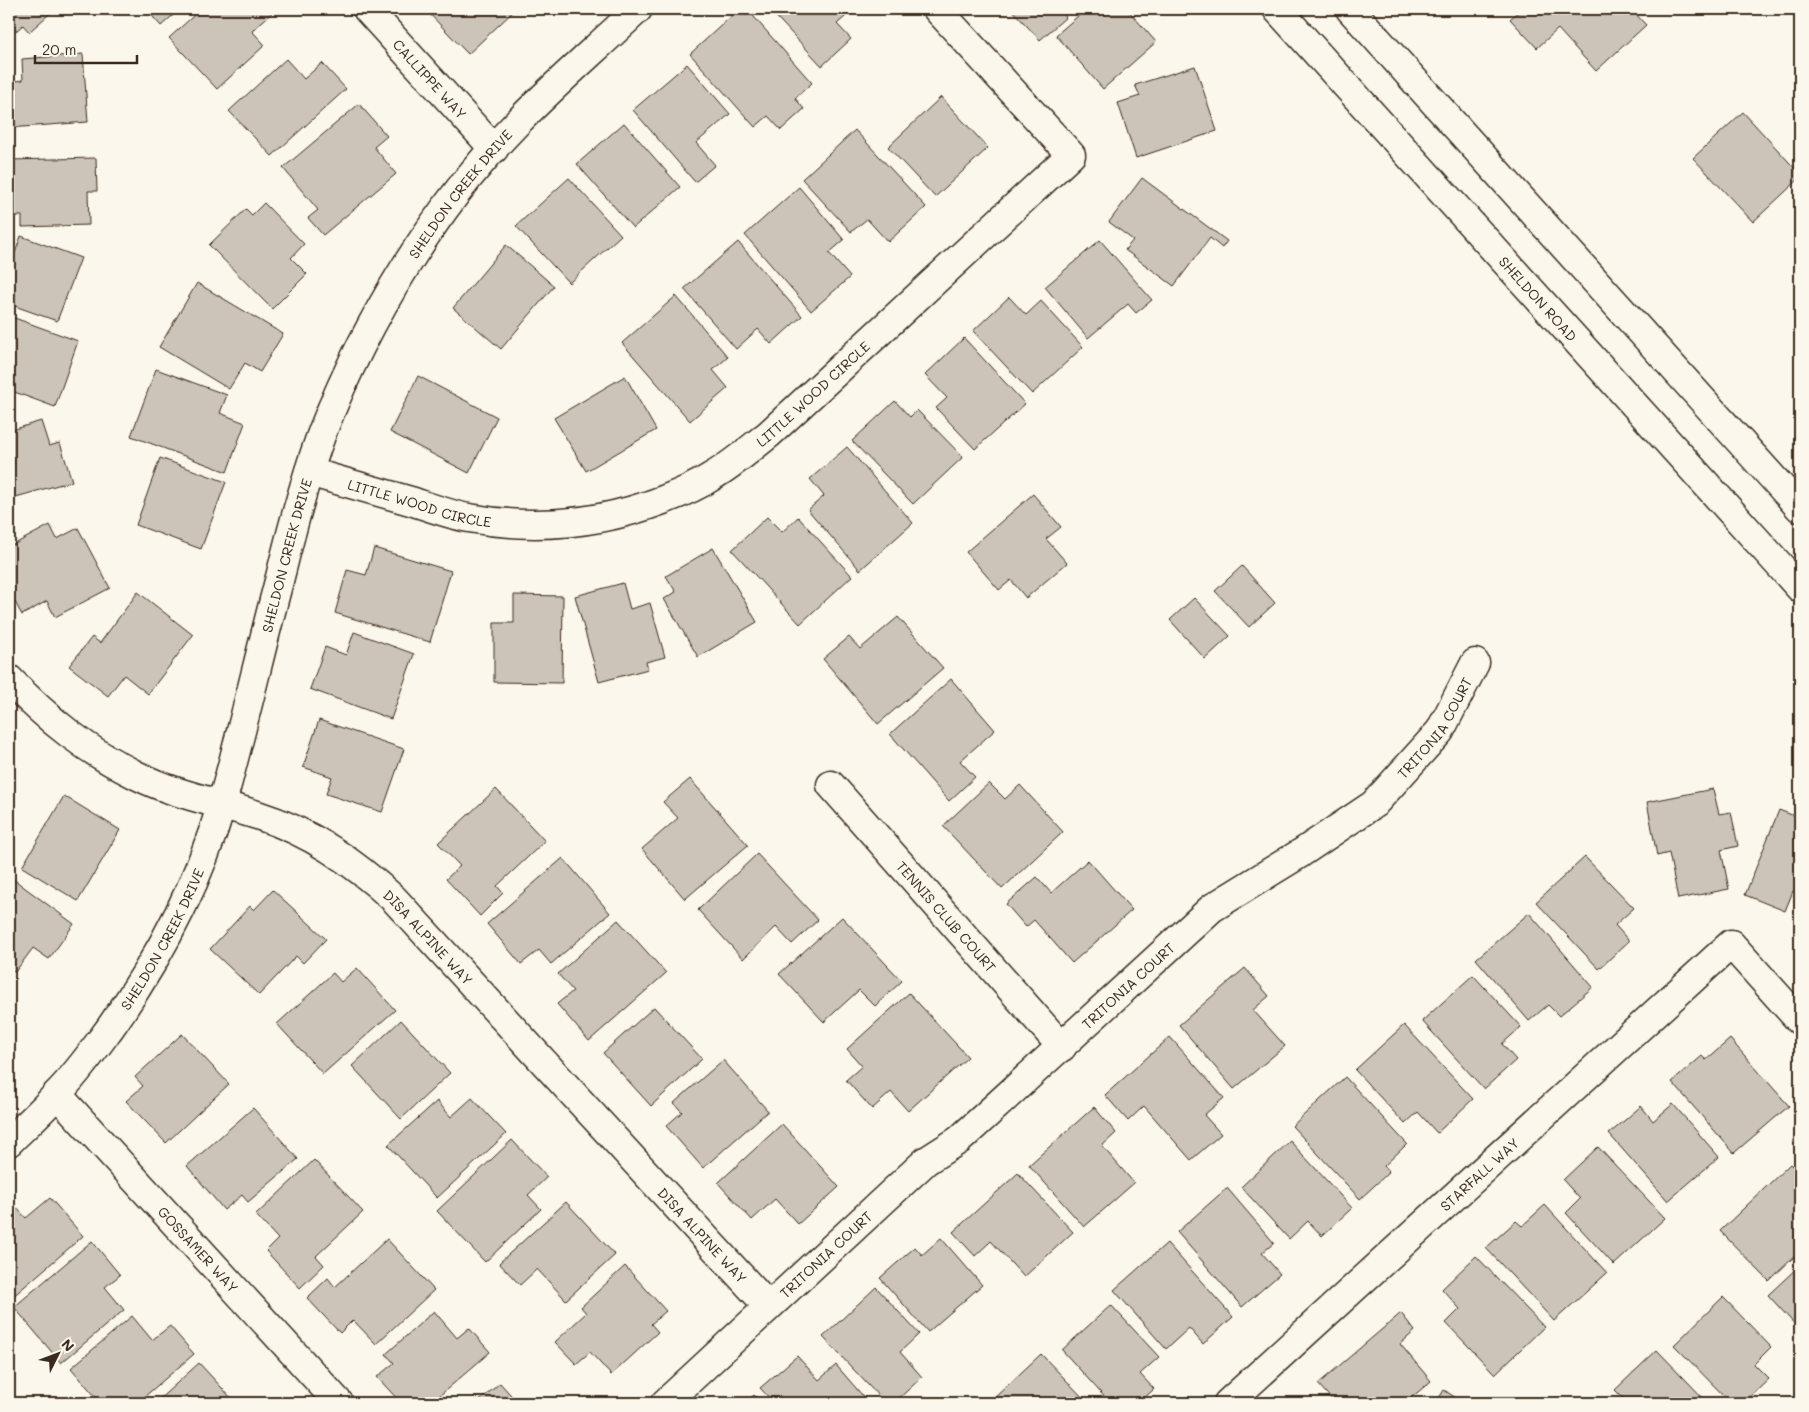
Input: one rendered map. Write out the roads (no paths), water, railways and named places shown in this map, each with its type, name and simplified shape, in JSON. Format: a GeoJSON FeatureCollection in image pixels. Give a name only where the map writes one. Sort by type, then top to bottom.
{"type":"FeatureCollection","features":[{"type":"Feature","properties":{"kind":"street","name":"CALLIPPE WAY"},"geometry":{"type":"LineString","coordinates":[[367,9],[494,149]]}},
{"type":"Feature","properties":{"kind":"street","name":"SHELDON CREEK DRIVE"},"geometry":{"type":"LineString","coordinates":[[9,1142],[57,1094],[90,1055],[137,989],[158,954],[194,881],[221,805],[289,539],[309,472],[324,429],[363,342],[405,267],[437,220],[494,149],[518,122],[638,9]]}},
{"type":"Feature","properties":{"kind":"street","name":"LITTLE WOOD CIRCLE"},"geometry":{"type":"LineString","coordinates":[[309,472],[467,518],[502,523],[538,525],[600,518],[644,507],[710,478],[739,458],[769,434],[1071,155],[937,9]]}},
{"type":"Feature","properties":{"kind":"street","name":"SHELDON ROAD"},"geometry":{"type":"LineString","coordinates":[[1277,9],[1800,588]]}},
{"type":"Feature","properties":{"kind":"street"},"geometry":{"type":"LineString","coordinates":[[1350,9],[1800,508]]}},
{"type":"Feature","properties":{"kind":"street","name":"TRITONIA COURT"},"geometry":{"type":"LineString","coordinates":[[665,1403],[926,1161],[959,1140],[1212,908],[1301,853],[1374,804],[1440,731],[1475,662]]}},
{"type":"Feature","properties":{"kind":"street","name":"DISA ALPINE WAY"},"geometry":{"type":"LineString","coordinates":[[9,679],[34,706],[60,728],[102,757],[139,777],[178,793],[256,814],[295,829],[331,848],[364,871],[394,899],[768,1306]]}},
{"type":"Feature","properties":{"kind":"street","name":"TENNIS CLUB COURT"},"geometry":{"type":"LineString","coordinates":[[831,785],[1062,1046]]}},
{"type":"Feature","properties":{"kind":"street","name":"STARFALL WAY"},"geometry":{"type":"LineString","coordinates":[[1238,1400],[1731,944],[1800,1021]]}},
{"type":"Feature","properties":{"kind":"street","name":"GOSSAMER WAY"},"geometry":{"type":"LineString","coordinates":[[57,1094],[339,1403]]}}]}
